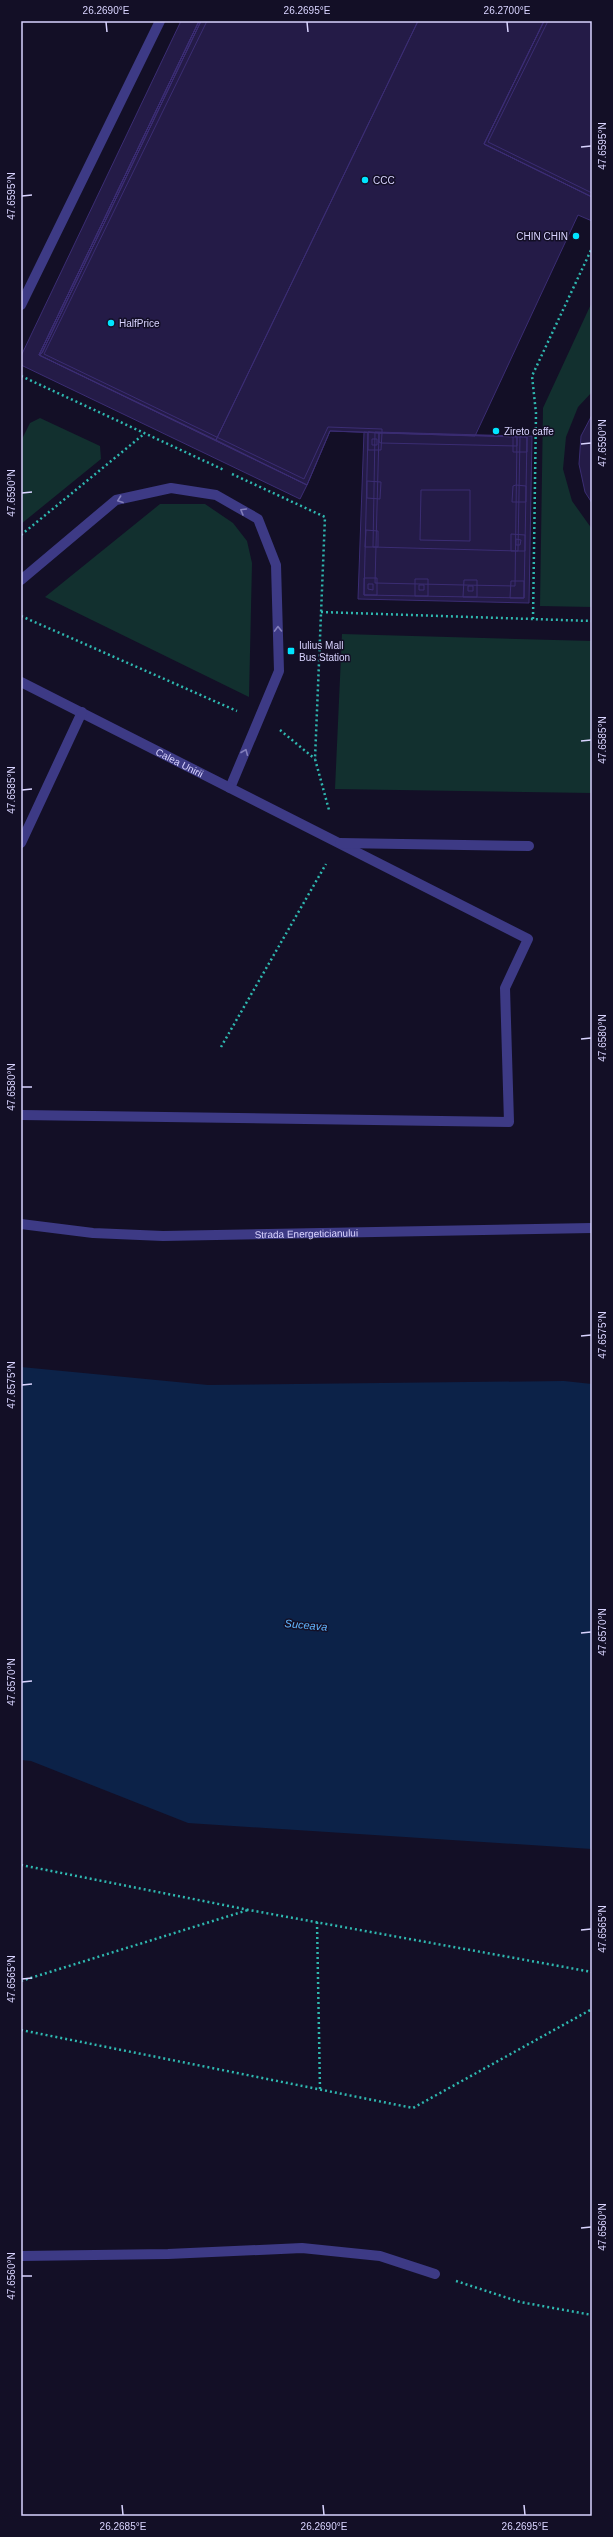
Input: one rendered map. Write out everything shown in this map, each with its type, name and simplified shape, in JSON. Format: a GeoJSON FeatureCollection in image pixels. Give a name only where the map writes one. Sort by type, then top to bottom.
{"type":"FeatureCollection","features":[{"type":"Feature","properties":{"kind":"street"},"geometry":{"type":"LineString","coordinates":[[21,305],[160,21]]}},
{"type":"Feature","properties":{"kind":"street"},"geometry":{"type":"LineString","coordinates":[[21,580],[116,500],[171,488],[216,495],[258,519],[276,565],[279,671],[230,788]]}},
{"type":"Feature","properties":{"kind":"street","name":"Calea Unirii"},"geometry":{"type":"LineString","coordinates":[[21,682],[528,939],[505,988],[509,1122],[21,1115]]}},
{"type":"Feature","properties":{"kind":"street"},"geometry":{"type":"LineString","coordinates":[[21,843],[82,712]]}},
{"type":"Feature","properties":{"kind":"street"},"geometry":{"type":"LineString","coordinates":[[338,843],[529,846]]}},
{"type":"Feature","properties":{"kind":"street","name":"Strada Energeticianului"},"geometry":{"type":"LineString","coordinates":[[21,1224],[93,1233],[163,1236],[592,1228]]}},
{"type":"Feature","properties":{"kind":"street"},"geometry":{"type":"LineString","coordinates":[[21,2256],[168,2254],[302,2248],[380,2256],[435,2274]]}},
{"type":"Feature","properties":{"kind":"path"},"geometry":{"type":"LineString","coordinates":[[533,619],[536,413],[532,376],[592,248]]}},
{"type":"Feature","properties":{"kind":"path"},"geometry":{"type":"LineString","coordinates":[[21,376],[144,434],[21,535]]}},
{"type":"Feature","properties":{"kind":"path"},"geometry":{"type":"LineString","coordinates":[[321,612],[592,621]]}},
{"type":"Feature","properties":{"kind":"path"},"geometry":{"type":"LineString","coordinates":[[21,616],[286,733],[315,759]]}},
{"type":"Feature","properties":{"kind":"path"},"geometry":{"type":"LineString","coordinates":[[221,1047],[338,843]]}},
{"type":"Feature","properties":{"kind":"path"},"geometry":{"type":"LineString","coordinates":[[21,1862],[25,1866]]}},
{"type":"Feature","properties":{"kind":"path"},"geometry":{"type":"LineString","coordinates":[[21,1865],[249,1910],[592,1972]]}},
{"type":"Feature","properties":{"kind":"path"},"geometry":{"type":"LineString","coordinates":[[21,1981],[249,1910]]}},
{"type":"Feature","properties":{"kind":"path"},"geometry":{"type":"LineString","coordinates":[[318,1922],[320,2090]]}},
{"type":"Feature","properties":{"kind":"path"},"geometry":{"type":"LineString","coordinates":[[21,2030],[413,2108],[592,2009]]}},
{"type":"Feature","properties":{"kind":"path"},"geometry":{"type":"LineString","coordinates":[[435,2274],[520,2302],[592,2315]]}},
{"type":"Feature","properties":{"kind":"green space"},"geometry":{"type":"Polygon","coordinates":[[[592,302],[592,392],[578,407],[566,437],[563,469],[572,501],[592,529],[592,607],[540,606],[543,408],[592,302]]]}},
{"type":"Feature","properties":{"kind":"green space"},"geometry":{"type":"Polygon","coordinates":[[[40,418],[100,446],[101,459],[21,524],[21,441],[30,423],[40,418]]]}},
{"type":"Feature","properties":{"kind":"green space"},"geometry":{"type":"Polygon","coordinates":[[[160,504],[205,504],[233,523],[247,541],[252,563],[249,697],[45,597],[160,504]]]}},
{"type":"Feature","properties":{"kind":"green space"},"geometry":{"type":"Polygon","coordinates":[[[342,634],[592,641],[592,793],[335,789],[342,634]]]}},
{"type":"Feature","properties":{"kind":"water","name":"Suceava"},"geometry":{"type":"Polygon","coordinates":[[[21,1367],[208,1385],[564,1381],[592,1384],[592,1849],[188,1823],[31,1761],[21,1760],[21,1367]]]}},
{"type":"Feature","properties":{"kind":"building"},"geometry":{"type":"Polygon","coordinates":[[[181,21],[199,21],[39,355],[307,485],[300,499],[21,365],[21,356],[181,21]]]}},
{"type":"Feature","properties":{"kind":"building"},"geometry":{"type":"Polygon","coordinates":[[[199,21],[207,21],[44,354],[304,479],[328,427],[382,429],[382,433],[330,431],[307,485],[39,355],[199,21]]]}},
{"type":"Feature","properties":{"kind":"building"},"geometry":{"type":"Polygon","coordinates":[[[199,21],[201,21],[42,353],[39,355],[199,21]]]}},
{"type":"Feature","properties":{"kind":"building"},"geometry":{"type":"Polygon","coordinates":[[[199,21],[201,21],[42,353],[39,355],[199,21]]]}},
{"type":"Feature","properties":{"kind":"building"},"geometry":{"type":"Polygon","coordinates":[[[201,21],[418,21],[216,440],[39,355],[42,353],[201,21]]]}},
{"type":"Feature","properties":{"kind":"building"},"geometry":{"type":"Polygon","coordinates":[[[418,21],[544,21],[484,144],[592,197],[592,221],[578,215],[475,436],[330,431],[307,485],[216,440],[418,21]]]}},
{"type":"Feature","properties":{"kind":"building"},"geometry":{"type":"Polygon","coordinates":[[[544,21],[592,21],[592,197],[484,144],[544,21]]]}},
{"type":"Feature","properties":{"kind":"building"},"geometry":{"type":"Polygon","coordinates":[[[544,21],[548,21],[488,142],[592,193],[592,197],[484,144],[544,21]]]}},
{"type":"Feature","properties":{"kind":"building"},"geometry":{"type":"Polygon","coordinates":[[[592,415],[592,503],[585,492],[579,464],[581,436],[592,415]]]}},
{"type":"Feature","properties":{"kind":"building"},"geometry":{"type":"Polygon","coordinates":[[[364,432],[379,433],[375,583],[515,586],[517,437],[532,436],[529,603],[358,599],[364,432]]]}},
{"type":"Feature","properties":{"kind":"building"},"geometry":{"type":"Polygon","coordinates":[[[368,432],[527,437],[524,598],[364,595],[368,432]]]}},
{"type":"Feature","properties":{"kind":"building"},"geometry":{"type":"Polygon","coordinates":[[[368,432],[382,433],[381,450],[368,450],[368,432]]]}},
{"type":"Feature","properties":{"kind":"building"},"geometry":{"type":"Polygon","coordinates":[[[375,432],[520,436],[518,551],[373,547],[375,432]]]}},
{"type":"Feature","properties":{"kind":"building"},"geometry":{"type":"Polygon","coordinates":[[[379,433],[517,437],[517,446],[381,443],[379,442],[379,433]]]}},
{"type":"Feature","properties":{"kind":"building"},"geometry":{"type":"Polygon","coordinates":[[[513,436],[527,437],[527,452],[513,452],[513,436]]]}},
{"type":"Feature","properties":{"kind":"building"},"geometry":{"type":"Polygon","coordinates":[[[372,439],[377,439],[377,445],[372,445],[372,439]]]}},
{"type":"Feature","properties":{"kind":"building"},"geometry":{"type":"Polygon","coordinates":[[[367,481],[381,482],[380,499],[367,498],[367,481]]]}},
{"type":"Feature","properties":{"kind":"building"},"geometry":{"type":"Polygon","coordinates":[[[513,486],[526,486],[526,502],[512,502],[513,486]]]}},
{"type":"Feature","properties":{"kind":"building"},"geometry":{"type":"Polygon","coordinates":[[[421,490],[470,490],[470,541],[420,540],[421,490]]]}},
{"type":"Feature","properties":{"kind":"building"},"geometry":{"type":"Polygon","coordinates":[[[366,530],[378,531],[378,547],[365,547],[366,530]]]}},
{"type":"Feature","properties":{"kind":"building"},"geometry":{"type":"Polygon","coordinates":[[[511,534],[525,535],[525,551],[511,551],[511,534]]]}},
{"type":"Feature","properties":{"kind":"building"},"geometry":{"type":"Polygon","coordinates":[[[516,539],[521,540],[520,545],[516,545],[516,539]]]}},
{"type":"Feature","properties":{"kind":"building"},"geometry":{"type":"Polygon","coordinates":[[[364,578],[377,578],[377,595],[364,595],[364,578]]]}},
{"type":"Feature","properties":{"kind":"building"},"geometry":{"type":"Polygon","coordinates":[[[415,579],[428,579],[428,596],[415,596],[415,579]]]}},
{"type":"Feature","properties":{"kind":"building"},"geometry":{"type":"Polygon","coordinates":[[[464,580],[477,580],[477,597],[463,597],[464,580]]]}},
{"type":"Feature","properties":{"kind":"building"},"geometry":{"type":"Polygon","coordinates":[[[511,581],[524,581],[524,598],[510,598],[511,581]]]}},
{"type":"Feature","properties":{"kind":"building"},"geometry":{"type":"Polygon","coordinates":[[[368,584],[373,584],[373,590],[368,589],[368,584]]]}},
{"type":"Feature","properties":{"kind":"building"},"geometry":{"type":"Polygon","coordinates":[[[419,585],[424,585],[424,590],[419,590],[419,585]]]}},
{"type":"Feature","properties":{"kind":"building"},"geometry":{"type":"Polygon","coordinates":[[[468,586],[473,586],[473,591],[468,591],[468,586]]]}},
{"type":"Feature","properties":{"kind":"place","name":"CCC"},"geometry":{"type":"Point","coordinates":[365,180]}},
{"type":"Feature","properties":{"kind":"place","name":"CHIN CHIN"},"geometry":{"type":"Point","coordinates":[576,236]}},
{"type":"Feature","properties":{"kind":"place","name":"HalfPrice"},"geometry":{"type":"Point","coordinates":[111,323]}},
{"type":"Feature","properties":{"kind":"place","name":"Zireto caffe"},"geometry":{"type":"Point","coordinates":[496,431]}},
{"type":"Feature","properties":{"kind":"place","name":"Iulius Mall Bus Station"},"geometry":{"type":"Point","coordinates":[291,651]}}]}
